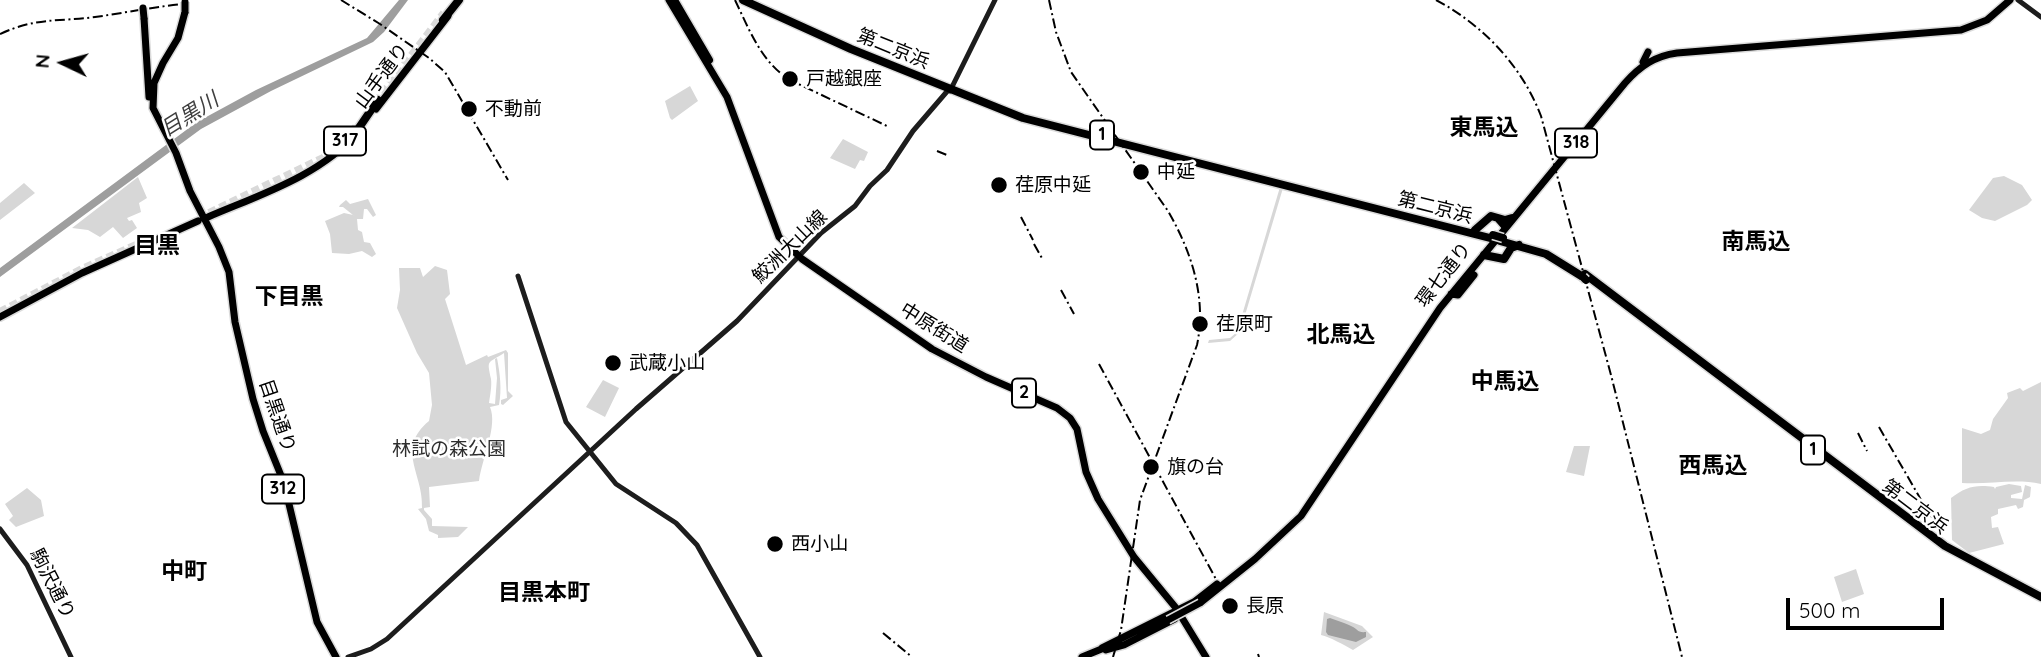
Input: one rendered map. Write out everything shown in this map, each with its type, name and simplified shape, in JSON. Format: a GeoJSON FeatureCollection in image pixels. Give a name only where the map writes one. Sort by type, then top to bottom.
{"type":"FeatureCollection","features":[{"type":"Feature","properties":{"kind":"highway"},"geometry":{"type":"LineString","coordinates":[[443,19],[458,0]]}},
{"type":"Feature","properties":{"kind":"highway","name":"2"},"geometry":{"type":"LineString","coordinates":[[673,0],[707,60]]}},
{"type":"Feature","properties":{"kind":"highway","name":"第二京浜"},"geometry":{"type":"LineString","coordinates":[[743,0],[770,9],[851,49],[1023,118],[1417,218],[1475,230],[1494,243],[1519,245],[1552,257],[1584,276]]}},
{"type":"Feature","properties":{"kind":"highway"},"geometry":{"type":"LineString","coordinates":[[755,0],[770,9]]}},
{"type":"Feature","properties":{"kind":"highway"},"geometry":{"type":"LineString","coordinates":[[354,135],[378,100]]}},
{"type":"Feature","properties":{"kind":"highway"},"geometry":{"type":"LineString","coordinates":[[1475,230],[1481,227],[1488,217],[1504,220],[1512,218]]}},
{"type":"Feature","properties":{"kind":"highway","name":"第二京浜"},"geometry":{"type":"LineString","coordinates":[[1417,218],[1494,243],[1547,250],[1945,546],[2041,599]]}},
{"type":"Feature","properties":{"kind":"highway"},"geometry":{"type":"LineString","coordinates":[[1498,218],[1494,243],[1504,259],[1511,248],[1519,245]]}},
{"type":"Feature","properties":{"kind":"main road","name":"山手通り"},"geometry":{"type":"LineString","coordinates":[[262,192],[336,150],[458,0]]}},
{"type":"Feature","properties":{"kind":"main road","name":"山手通り"},"geometry":{"type":"LineString","coordinates":[[262,192],[317,167],[345,147],[458,0]]}},
{"type":"Feature","properties":{"kind":"main road","name":"中原街道"},"geometry":{"type":"LineString","coordinates":[[673,0],[692,40],[707,60],[729,101],[779,236],[800,256],[934,351],[1066,413],[1077,429],[1086,472],[1097,499],[1136,560],[1181,612],[1208,657]]}},
{"type":"Feature","properties":{"kind":"main road","name":"鮫洲大山線"},"geometry":{"type":"LineString","coordinates":[[348,657],[371,649],[387,639],[737,321],[825,232],[856,207],[871,187],[890,171],[915,132],[942,105],[995,0]]}},
{"type":"Feature","properties":{"kind":"main road"},"geometry":{"type":"LineString","coordinates":[[1953,30],[1980,19],[2011,0],[2041,17]]}},
{"type":"Feature","properties":{"kind":"main road","name":"環七通り"},"geometry":{"type":"LineString","coordinates":[[1088,657],[1199,602],[1301,516],[1451,293],[1458,295],[1476,263],[1642,66],[1654,59],[1692,52],[1953,30],[1987,19],[2011,0]]}},
{"type":"Feature","properties":{"kind":"main road","name":"目黒通り"},"geometry":{"type":"LineString","coordinates":[[185,1],[185,12],[176,41],[159,69],[153,87],[152,106],[188,192],[219,247],[229,272],[235,322],[247,378],[262,429],[284,483],[317,622],[335,657]]}},
{"type":"Feature","properties":{"kind":"main road","name":"目黒通り"},"geometry":{"type":"LineString","coordinates":[[143,4],[150,109],[170,145]]}},
{"type":"Feature","properties":{"kind":"main road","name":"環七通り"},"geometry":{"type":"LineString","coordinates":[[1494,243],[1628,75],[1650,52],[1953,30]]}},
{"type":"Feature","properties":{"kind":"main road"},"geometry":{"type":"LineString","coordinates":[[147,73],[153,76],[159,69]]}},
{"type":"Feature","properties":{"kind":"main road","name":"317"},"geometry":{"type":"LineString","coordinates":[[0,315],[75,274],[262,192]]}},
{"type":"Feature","properties":{"kind":"main road","name":"環七通り"},"geometry":{"type":"LineString","coordinates":[[1226,580],[1300,514],[1437,307],[1470,274]]}},
{"type":"Feature","properties":{"kind":"main road"},"geometry":{"type":"LineString","coordinates":[[517,276],[566,422],[619,487],[676,523],[697,545],[760,657]]}},
{"type":"Feature","properties":{"kind":"main road","name":"駒沢通り"},"geometry":{"type":"LineString","coordinates":[[0,529],[27,565],[71,657]]}},
{"type":"Feature","properties":{"kind":"main road"},"geometry":{"type":"LineString","coordinates":[[1104,649],[1124,645],[1181,612],[1206,602],[1226,580]]}},
{"type":"Feature","properties":{"kind":"main road","name":"環七通り"},"geometry":{"type":"LineString","coordinates":[[1082,657],[1104,649]]}},
{"type":"Feature","properties":{"kind":"green space"},"geometry":{"type":"Polygon","coordinates":[[[690,86],[698,101],[672,120],[665,101],[690,86]]]}},
{"type":"Feature","properties":{"kind":"green space"},"geometry":{"type":"Polygon","coordinates":[[[843,139],[868,152],[864,161],[860,160],[855,169],[830,158],[843,139]]]}},
{"type":"Feature","properties":{"kind":"green space"},"geometry":{"type":"Polygon","coordinates":[[[2004,176],[2022,185],[2032,200],[1995,221],[1982,218],[1969,210],[1993,178],[2004,176]]]}},
{"type":"Feature","properties":{"kind":"green space"},"geometry":{"type":"Polygon","coordinates":[[[138,177],[147,198],[139,203],[141,212],[127,218],[132,220],[137,228],[123,238],[113,227],[100,237],[88,230],[72,228],[138,177]]]}},
{"type":"Feature","properties":{"kind":"green space"},"geometry":{"type":"Polygon","coordinates":[[[24,183],[35,193],[0,220],[0,203],[24,183]]]}},
{"type":"Feature","properties":{"kind":"green space"},"geometry":{"type":"Polygon","coordinates":[[[1280,187],[1283,188],[1240,332],[1230,341],[1208,343],[1209,340],[1230,338],[1237,332],[1280,187]]]}},
{"type":"Feature","properties":{"kind":"green space"},"geometry":{"type":"Polygon","coordinates":[[[368,199],[376,215],[373,217],[364,209],[363,219],[357,219],[358,230],[362,232],[364,242],[370,243],[376,254],[372,257],[362,251],[349,254],[332,253],[330,234],[325,221],[344,213],[353,215],[339,207],[340,205],[346,200],[350,204],[368,199]]]}},
{"type":"Feature","properties":{"kind":"green space","name":"林試の森公園"},"geometry":{"type":"Polygon","coordinates":[[[435,266],[447,270],[450,294],[445,299],[466,365],[506,350],[508,391],[513,396],[501,404],[501,400],[507,398],[504,353],[491,361],[489,365],[489,403],[495,404],[497,358],[500,399],[499,405],[490,407],[491,433],[479,481],[429,487],[430,507],[424,510],[432,519],[432,526],[468,527],[458,537],[438,538],[438,535],[429,531],[426,519],[418,509],[422,508],[421,496],[412,452],[419,431],[429,421],[432,405],[429,373],[397,308],[399,268],[420,268],[423,277],[435,266]]]}},
{"type":"Feature","properties":{"kind":"green space"},"geometry":{"type":"Polygon","coordinates":[[[603,380],[619,388],[605,417],[586,407],[603,380]]]}},
{"type":"Feature","properties":{"kind":"green space"},"geometry":{"type":"Polygon","coordinates":[[[2041,382],[2041,484],[1962,483],[1962,428],[1981,434],[1990,430],[1993,419],[2008,398],[2007,393],[2020,388],[2023,391],[2041,382]]]}},
{"type":"Feature","properties":{"kind":"green space"},"geometry":{"type":"Polygon","coordinates":[[[1574,446],[1590,446],[1584,476],[1566,472],[1574,446]]]}},
{"type":"Feature","properties":{"kind":"green space"},"geometry":{"type":"Polygon","coordinates":[[[2009,484],[2021,486],[2022,492],[2011,495],[2011,498],[2022,499],[2025,485],[2031,487],[2030,497],[2024,500],[2023,507],[2018,509],[2016,505],[1998,509],[1998,514],[1991,517],[1992,528],[1998,527],[2004,544],[1969,553],[1952,540],[1951,498],[1971,487],[1988,486],[1995,489],[2009,484]]]}},
{"type":"Feature","properties":{"kind":"green space"},"geometry":{"type":"Polygon","coordinates":[[[27,488],[41,500],[44,516],[16,527],[9,520],[13,516],[5,504],[27,488]]]}},
{"type":"Feature","properties":{"kind":"green space"},"geometry":{"type":"Polygon","coordinates":[[[1856,569],[1864,594],[1842,602],[1834,577],[1856,569]]]}},
{"type":"Feature","properties":{"kind":"green space"},"geometry":{"type":"Polygon","coordinates":[[[1324,612],[1362,626],[1373,637],[1353,650],[1321,635],[1324,612]]]}},
{"type":"Feature","properties":{"kind":"shaded area"},"geometry":{"type":"Polygon","coordinates":[[[399,0],[408,0],[373,42],[271,91],[201,129],[0,277],[0,268],[197,122],[256,90],[367,38],[399,0]]]}},
{"type":"Feature","properties":{"kind":"shaded area"},"geometry":{"type":"Polygon","coordinates":[[[1327,619],[1366,632],[1366,637],[1356,642],[1328,635],[1327,619]]]}},
{"type":"Feature","properties":{"kind":"tunnel"},"geometry":{"type":"LineString","coordinates":[[375,103],[444,13]]}},
{"type":"Feature","properties":{"kind":"tunnel"},"geometry":{"type":"LineString","coordinates":[[209,213],[323,158],[338,147],[356,127]]}},
{"type":"Feature","properties":{"kind":"tunnel"},"geometry":{"type":"LineString","coordinates":[[0,312],[82,269],[152,238]]}},
{"type":"Feature","properties":{"kind":"railway"},"geometry":{"type":"LineString","coordinates":[[341,0],[380,24],[445,72],[508,180]]}},
{"type":"Feature","properties":{"kind":"railway"},"geometry":{"type":"LineString","coordinates":[[735,0],[757,44],[780,73],[889,127]]}},
{"type":"Feature","properties":{"kind":"railway"},"geometry":{"type":"LineString","coordinates":[[1049,0],[1056,32],[1071,72],[1168,211],[1184,242],[1195,275],[1200,309],[1197,345],[1140,500],[1121,630],[1113,657]]}},
{"type":"Feature","properties":{"kind":"railway"},"geometry":{"type":"LineString","coordinates":[[1436,0],[1470,22],[1499,49],[1523,80],[1541,116],[1611,375],[1682,657]]}},
{"type":"Feature","properties":{"kind":"railway"},"geometry":{"type":"LineString","coordinates":[[0,34],[37,22],[95,17],[182,4]]}},
{"type":"Feature","properties":{"kind":"railway"},"geometry":{"type":"LineString","coordinates":[[937,151],[947,155]]}},
{"type":"Feature","properties":{"kind":"railway"},"geometry":{"type":"LineString","coordinates":[[1021,217],[1033,240]]}},
{"type":"Feature","properties":{"kind":"railway"},"geometry":{"type":"LineString","coordinates":[[1034,244],[1043,260]]}},
{"type":"Feature","properties":{"kind":"railway"},"geometry":{"type":"LineString","coordinates":[[1061,290],[1074,314]]}},
{"type":"Feature","properties":{"kind":"railway"},"geometry":{"type":"LineString","coordinates":[[1099,364],[1217,581]]}},
{"type":"Feature","properties":{"kind":"railway"},"geometry":{"type":"LineString","coordinates":[[1879,427],[1941,531]]}},
{"type":"Feature","properties":{"kind":"railway"},"geometry":{"type":"LineString","coordinates":[[1858,433],[1867,451]]}},
{"type":"Feature","properties":{"kind":"railway"},"geometry":{"type":"LineString","coordinates":[[883,633],[912,657]]}},
{"type":"Feature","properties":{"kind":"place","name":"戸越銀座"},"geometry":{"type":"Point","coordinates":[790,79]}},
{"type":"Feature","properties":{"kind":"place","name":"不動前"},"geometry":{"type":"Point","coordinates":[469,109]}},
{"type":"Feature","properties":{"kind":"place","name":"中延"},"geometry":{"type":"Point","coordinates":[1141,172]}},
{"type":"Feature","properties":{"kind":"place","name":"荏原中延"},"geometry":{"type":"Point","coordinates":[999,185]}},
{"type":"Feature","properties":{"kind":"place","name":"荏原町"},"geometry":{"type":"Point","coordinates":[1200,324]}},
{"type":"Feature","properties":{"kind":"place","name":"武蔵小山"},"geometry":{"type":"Point","coordinates":[613,363]}},
{"type":"Feature","properties":{"kind":"place","name":"旗の台"},"geometry":{"type":"Point","coordinates":[1151,467]}},
{"type":"Feature","properties":{"kind":"place","name":"西小山"},"geometry":{"type":"Point","coordinates":[775,544]}},
{"type":"Feature","properties":{"kind":"place","name":"長原"},"geometry":{"type":"Point","coordinates":[1230,606]}},
{"type":"Feature","properties":{"kind":"district","name":"東馬込"},"geometry":{"type":"Point","coordinates":[1484,128]}},
{"type":"Feature","properties":{"kind":"district","name":"南馬込"},"geometry":{"type":"Point","coordinates":[1756,242]}},
{"type":"Feature","properties":{"kind":"district","name":"目黒"},"geometry":{"type":"Point","coordinates":[157,246]}},
{"type":"Feature","properties":{"kind":"district","name":"下目黒"},"geometry":{"type":"Point","coordinates":[289,297]}},
{"type":"Feature","properties":{"kind":"district","name":"北馬込"},"geometry":{"type":"Point","coordinates":[1341,335]}},
{"type":"Feature","properties":{"kind":"district","name":"中馬込"},"geometry":{"type":"Point","coordinates":[1505,382]}},
{"type":"Feature","properties":{"kind":"district","name":"西馬込"},"geometry":{"type":"Point","coordinates":[1713,466]}},
{"type":"Feature","properties":{"kind":"district","name":"中町"},"geometry":{"type":"Point","coordinates":[184,572]}},
{"type":"Feature","properties":{"kind":"district","name":"目黒本町"},"geometry":{"type":"Point","coordinates":[544,593]}},
{"type":"Feature","properties":{"kind":"water label","name":"目黒川"},"geometry":{"type":"Point","coordinates":[190,115]}}]}
